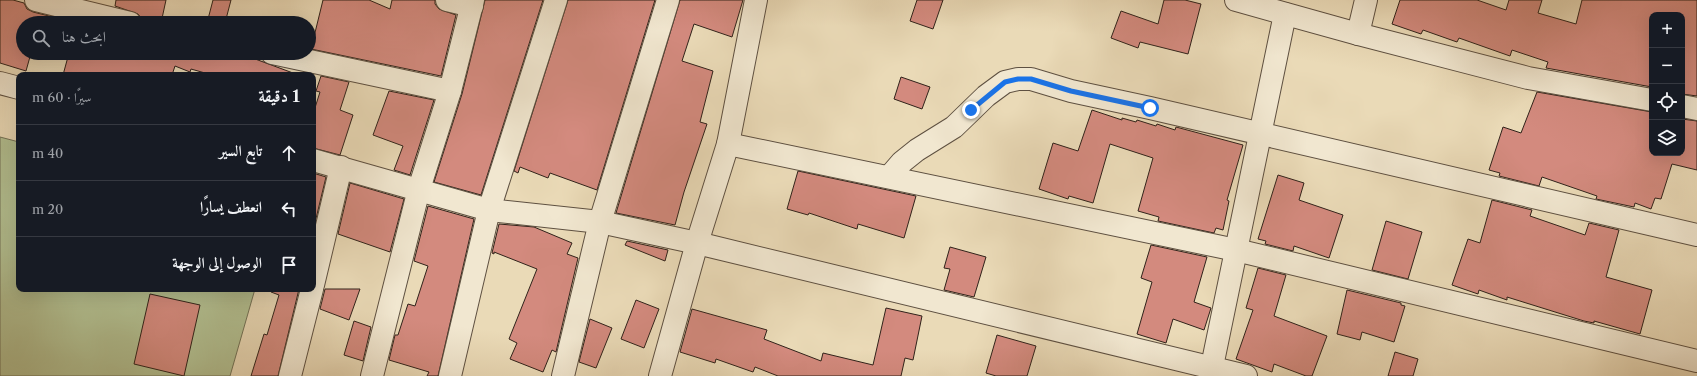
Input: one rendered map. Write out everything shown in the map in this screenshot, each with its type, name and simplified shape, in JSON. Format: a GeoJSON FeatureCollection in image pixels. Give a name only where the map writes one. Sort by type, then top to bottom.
{"type":"FeatureCollection","features":[{"type":"Feature","properties":{"kind":"street"},"geometry":{"type":"LineString","coordinates":[[36,0],[101,16]]}},
{"type":"Feature","properties":{"kind":"street"},"geometry":{"type":"LineString","coordinates":[[372,376],[419,189],[450,91],[472,3],[447,0]]}},
{"type":"Feature","properties":{"kind":"street"},"geometry":{"type":"LineString","coordinates":[[450,376],[489,210],[556,0]]}},
{"type":"Feature","properties":{"kind":"street"},"geometry":{"type":"LineString","coordinates":[[563,376],[600,222],[668,0]]}},
{"type":"Feature","properties":{"kind":"street"},"geometry":{"type":"LineString","coordinates":[[661,376],[697,243],[728,144],[756,0]]}},
{"type":"Feature","properties":{"kind":"street"},"geometry":{"type":"LineString","coordinates":[[1236,0],[1358,34],[1528,78],[1649,99]]}},
{"type":"Feature","properties":{"kind":"street"},"geometry":{"type":"LineString","coordinates":[[1358,34],[1366,0]]}},
{"type":"Feature","properties":{"kind":"street"},"geometry":{"type":"LineString","coordinates":[[1211,372],[1285,14]]}},
{"type":"Feature","properties":{"kind":"street"},"geometry":{"type":"LineString","coordinates":[[305,60],[450,91]]}},
{"type":"Feature","properties":{"kind":"street"},"geometry":{"type":"LineString","coordinates":[[889,177],[902,162],[917,150],[954,126],[986,96],[1005,82],[1018,79],[1031,79],[1071,91],[1697,235]]}},
{"type":"Feature","properties":{"kind":"street"},"geometry":{"type":"LineString","coordinates":[[0,83],[16,87]]}},
{"type":"Feature","properties":{"kind":"street"},"geometry":{"type":"LineString","coordinates":[[1685,107],[1697,110]]}},
{"type":"Feature","properties":{"kind":"street"},"geometry":{"type":"LineString","coordinates":[[728,144],[1236,250],[1697,361]]}},
{"type":"Feature","properties":{"kind":"street"},"geometry":{"type":"LineString","coordinates":[[316,161],[489,210],[600,222],[697,243],[1211,372],[1246,376]]}},
{"type":"Feature","properties":{"kind":"street"},"geometry":{"type":"LineString","coordinates":[[316,272],[341,167]]}},
{"type":"Feature","properties":{"kind":"street"},"geometry":{"type":"LineString","coordinates":[[290,376],[311,292]]}},
{"type":"Feature","properties":{"kind":"green space"},"geometry":{"type":"Polygon","coordinates":[[[0,137],[16,141],[16,292],[254,292],[230,376],[0,376],[0,137]]]}},
{"type":"Feature","properties":{"kind":"building"},"geometry":{"type":"Polygon","coordinates":[[[0,0],[13,0],[24,3],[27,9],[49,16],[16,16],[16,60],[29,60],[26,71],[0,63],[0,0]]]}},
{"type":"Feature","properties":{"kind":"building"},"geometry":{"type":"Polygon","coordinates":[[[116,0],[166,0],[163,16],[140,16],[138,14],[115,6],[116,0]]]}},
{"type":"Feature","properties":{"kind":"building"},"geometry":{"type":"Polygon","coordinates":[[[213,0],[231,0],[227,16],[209,16],[213,0]]]}},
{"type":"Feature","properties":{"kind":"building"},"geometry":{"type":"Polygon","coordinates":[[[323,0],[369,0],[390,9],[392,0],[435,0],[435,4],[439,9],[456,15],[441,76],[316,50],[316,29],[323,0]]]}},
{"type":"Feature","properties":{"kind":"building"},"geometry":{"type":"Polygon","coordinates":[[[485,0],[543,0],[481,195],[434,182],[462,94],[485,0]]]}},
{"type":"Feature","properties":{"kind":"building"},"geometry":{"type":"Polygon","coordinates":[[[568,0],[655,0],[597,190],[550,173],[548,178],[520,167],[518,173],[514,171],[568,0]]]}},
{"type":"Feature","properties":{"kind":"building"},"geometry":{"type":"Polygon","coordinates":[[[680,0],[743,0],[732,37],[694,24],[682,61],[713,71],[700,122],[707,124],[684,192],[675,225],[616,213],[680,0]]]}},
{"type":"Feature","properties":{"kind":"building"},"geometry":{"type":"Polygon","coordinates":[[[917,0],[943,0],[933,29],[910,21],[917,0]]]}},
{"type":"Feature","properties":{"kind":"building"},"geometry":{"type":"Polygon","coordinates":[[[1164,0],[1185,0],[1201,4],[1188,54],[1140,42],[1138,48],[1111,38],[1121,11],[1158,24],[1164,0]]]}},
{"type":"Feature","properties":{"kind":"building"},"geometry":{"type":"Polygon","coordinates":[[[1400,0],[1477,0],[1506,10],[1509,0],[1542,0],[1538,13],[1576,24],[1582,0],[1697,0],[1697,96],[1685,94],[1685,12],[1649,12],[1649,86],[1546,68],[1548,62],[1512,50],[1510,56],[1459,38],[1457,42],[1423,30],[1421,34],[1392,24],[1400,0]]]}},
{"type":"Feature","properties":{"kind":"building"},"geometry":{"type":"Polygon","coordinates":[[[67,60],[258,60],[290,72],[202,72],[191,69],[190,72],[175,66],[173,72],[64,72],[67,60]]]}},
{"type":"Feature","properties":{"kind":"building"},"geometry":{"type":"Polygon","coordinates":[[[321,76],[349,82],[340,110],[353,115],[340,155],[316,149],[316,105],[320,92],[316,91],[321,76]]]}},
{"type":"Feature","properties":{"kind":"building"},"geometry":{"type":"Polygon","coordinates":[[[901,77],[930,87],[922,109],[894,99],[901,77]]]}},
{"type":"Feature","properties":{"kind":"building"},"geometry":{"type":"Polygon","coordinates":[[[389,91],[434,100],[410,175],[394,170],[403,146],[373,135],[389,91]]]}},
{"type":"Feature","properties":{"kind":"building"},"geometry":{"type":"Polygon","coordinates":[[[1537,92],[1649,111],[1649,156],[1685,156],[1685,119],[1697,121],[1697,170],[1672,164],[1661,199],[1655,198],[1651,209],[1635,203],[1634,207],[1596,199],[1597,196],[1542,177],[1539,186],[1499,176],[1500,173],[1489,170],[1503,127],[1521,133],[1537,92]]]}},
{"type":"Feature","properties":{"kind":"building"},"geometry":{"type":"Polygon","coordinates":[[[1092,110],[1122,120],[1122,118],[1136,122],[1137,120],[1156,126],[1157,124],[1175,130],[1176,127],[1243,145],[1227,200],[1229,201],[1223,230],[1216,228],[1214,233],[1158,221],[1159,217],[1138,211],[1153,158],[1110,144],[1093,203],[1069,196],[1068,199],[1039,189],[1053,143],[1078,151],[1092,110]]]}},
{"type":"Feature","properties":{"kind":"building"},"geometry":{"type":"Polygon","coordinates":[[[798,171],[916,196],[904,238],[858,224],[857,229],[809,213],[808,215],[787,209],[798,171]]]}},
{"type":"Feature","properties":{"kind":"building"},"geometry":{"type":"Polygon","coordinates":[[[316,174],[326,177],[316,219],[316,174]]]}},
{"type":"Feature","properties":{"kind":"building"},"geometry":{"type":"Polygon","coordinates":[[[1278,175],[1304,183],[1299,200],[1343,215],[1329,258],[1294,246],[1293,251],[1265,244],[1266,241],[1258,239],[1278,175]]]}},
{"type":"Feature","properties":{"kind":"building"},"geometry":{"type":"Polygon","coordinates":[[[350,183],[404,199],[390,252],[338,234],[350,183]]]}},
{"type":"Feature","properties":{"kind":"building"},"geometry":{"type":"Polygon","coordinates":[[[1492,200],[1532,210],[1530,216],[1585,235],[1589,223],[1619,230],[1606,277],[1652,290],[1640,334],[1594,321],[1594,323],[1584,321],[1507,297],[1507,300],[1479,290],[1478,294],[1452,285],[1468,239],[1480,243],[1492,200]]]}},
{"type":"Feature","properties":{"kind":"building"},"geometry":{"type":"Polygon","coordinates":[[[428,206],[474,219],[438,376],[427,376],[429,372],[389,360],[395,335],[398,335],[408,304],[415,306],[428,266],[414,261],[428,206]]]}},
{"type":"Feature","properties":{"kind":"building"},"geometry":{"type":"Polygon","coordinates":[[[1386,221],[1422,232],[1408,279],[1372,270],[1386,221]]]}},
{"type":"Feature","properties":{"kind":"building"},"geometry":{"type":"Polygon","coordinates":[[[499,224],[534,227],[572,243],[567,254],[578,258],[556,352],[552,350],[543,372],[510,359],[517,343],[509,339],[537,269],[494,252],[494,254],[492,253],[499,224]]]}},
{"type":"Feature","properties":{"kind":"building"},"geometry":{"type":"Polygon","coordinates":[[[627,241],[668,250],[665,261],[625,245],[627,241]]]}},
{"type":"Feature","properties":{"kind":"building"},"geometry":{"type":"Polygon","coordinates":[[[1151,245],[1207,257],[1194,302],[1211,308],[1204,330],[1173,319],[1166,343],[1137,334],[1152,282],[1141,278],[1151,245]]]}},
{"type":"Feature","properties":{"kind":"building"},"geometry":{"type":"Polygon","coordinates":[[[950,247],[986,257],[974,297],[944,290],[950,269],[944,268],[950,247]]]}},
{"type":"Feature","properties":{"kind":"building"},"geometry":{"type":"Polygon","coordinates":[[[1258,268],[1286,275],[1274,316],[1327,336],[1312,376],[1306,376],[1274,364],[1272,372],[1236,359],[1253,310],[1246,308],[1258,268]]]}},
{"type":"Feature","properties":{"kind":"building"},"geometry":{"type":"Polygon","coordinates":[[[325,289],[360,289],[349,320],[320,309],[325,289]]]}},
{"type":"Feature","properties":{"kind":"building"},"geometry":{"type":"Polygon","coordinates":[[[1347,290],[1401,303],[1401,305],[1405,306],[1394,342],[1362,332],[1360,340],[1337,334],[1347,290]]]}},
{"type":"Feature","properties":{"kind":"building"},"geometry":{"type":"Polygon","coordinates":[[[271,292],[298,292],[278,376],[251,376],[264,334],[267,335],[279,295],[271,292]]]}},
{"type":"Feature","properties":{"kind":"building"},"geometry":{"type":"Polygon","coordinates":[[[150,294],[200,305],[184,376],[134,364],[150,294]]]}},
{"type":"Feature","properties":{"kind":"building"},"geometry":{"type":"Polygon","coordinates":[[[636,300],[659,309],[644,348],[621,339],[636,300]]]}},
{"type":"Feature","properties":{"kind":"building"},"geometry":{"type":"Polygon","coordinates":[[[886,308],[922,316],[913,360],[905,358],[901,376],[778,376],[755,367],[753,372],[716,359],[715,363],[680,352],[692,309],[767,330],[764,339],[821,361],[823,353],[873,365],[886,308]]]}},
{"type":"Feature","properties":{"kind":"building"},"geometry":{"type":"Polygon","coordinates":[[[590,319],[612,328],[596,368],[579,362],[590,319]]]}},
{"type":"Feature","properties":{"kind":"building"},"geometry":{"type":"Polygon","coordinates":[[[354,321],[371,327],[363,361],[344,355],[354,321]]]}},
{"type":"Feature","properties":{"kind":"building"},"geometry":{"type":"Polygon","coordinates":[[[997,335],[1036,346],[1027,376],[996,376],[986,373],[997,335]]]}},
{"type":"Feature","properties":{"kind":"building"},"geometry":{"type":"Polygon","coordinates":[[[1395,352],[1418,359],[1413,376],[1388,376],[1395,352]]]}},
{"type":"Feature","properties":{"kind":"route"},"geometry":{"type":"LineString","coordinates":[[971,110],[986,96],[1005,82],[1018,79],[1031,79],[1071,91],[1150,108]]}}]}
